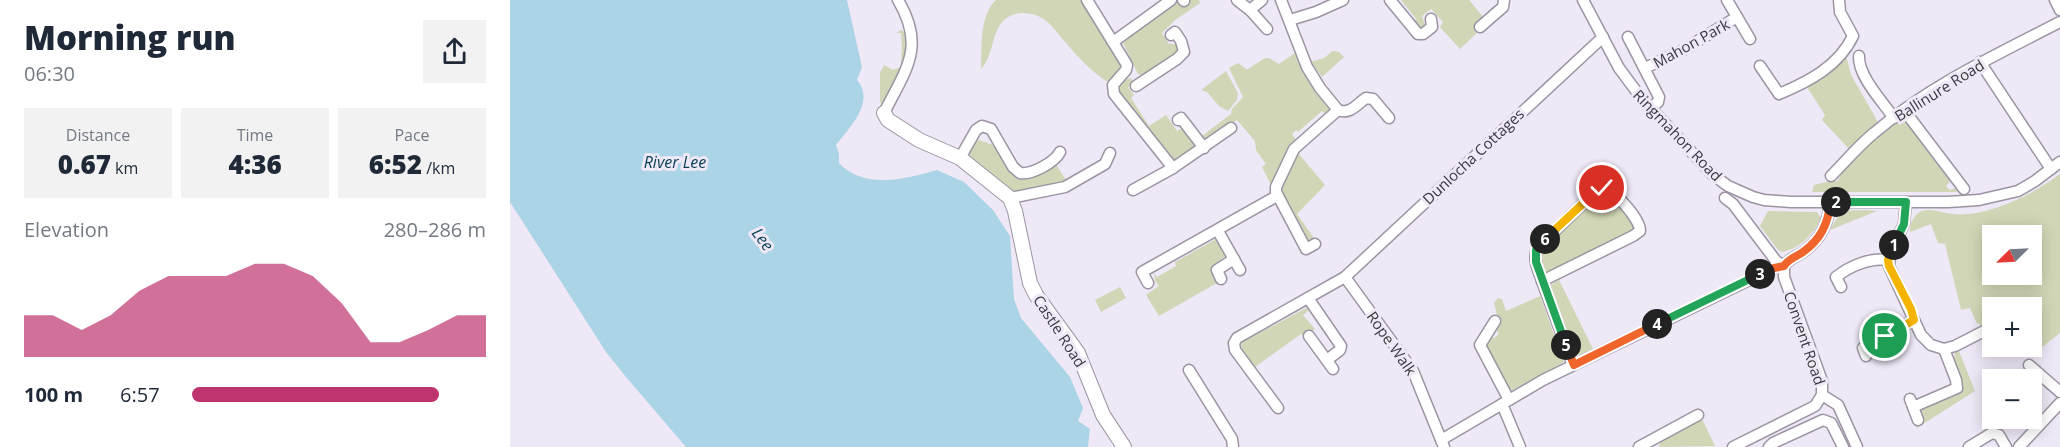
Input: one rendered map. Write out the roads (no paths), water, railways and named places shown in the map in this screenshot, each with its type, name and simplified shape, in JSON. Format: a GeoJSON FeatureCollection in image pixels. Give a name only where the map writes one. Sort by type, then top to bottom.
{"type":"FeatureCollection","features":[{"type":"Feature","properties":{"kind":"main road"},"geometry":{"type":"LineString","coordinates":[[884,113],[888,120],[919,140],[960,158],[1010,198]]}},
{"type":"Feature","properties":{"kind":"main road","name":"Castle Road"},"geometry":{"type":"LineString","coordinates":[[1010,198],[1015,211],[1030,283],[1077,353],[1103,415],[1124,447]]}},
{"type":"Feature","properties":{"kind":"street"},"geometry":{"type":"LineString","coordinates":[[884,113],[912,53],[910,27],[898,0]]}},
{"type":"Feature","properties":{"kind":"street"},"geometry":{"type":"LineString","coordinates":[[1087,0],[1138,84],[1184,52],[1175,32],[1171,35]]}},
{"type":"Feature","properties":{"kind":"street"},"geometry":{"type":"LineString","coordinates":[[1113,42],[1171,0]]}},
{"type":"Feature","properties":{"kind":"street"},"geometry":{"type":"LineString","coordinates":[[1237,0],[1250,10],[1266,29]]}},
{"type":"Feature","properties":{"kind":"street"},"geometry":{"type":"LineString","coordinates":[[1250,10],[1262,0]]}},
{"type":"Feature","properties":{"kind":"street"},"geometry":{"type":"LineString","coordinates":[[1281,0],[1301,54],[1311,73],[1338,110]]}},
{"type":"Feature","properties":{"kind":"street"},"geometry":{"type":"LineString","coordinates":[[1290,20],[1343,0]]}},
{"type":"Feature","properties":{"kind":"street"},"geometry":{"type":"LineString","coordinates":[[1390,0],[1418,34],[1423,34],[1431,23]]}},
{"type":"Feature","properties":{"kind":"street"},"geometry":{"type":"LineString","coordinates":[[1480,27],[1503,7],[1504,0]]}},
{"type":"Feature","properties":{"kind":"street","name":"Ringmahon Road"},"geometry":{"type":"LineString","coordinates":[[1583,0],[1626,78],[1650,109],[1711,173],[1735,189],[1764,200],[1973,201],[2025,188],[2055,165]]}},
{"type":"Feature","properties":{"kind":"street","name":"Mahon Park"},"geometry":{"type":"LineString","coordinates":[[1727,0],[1750,39]]}},
{"type":"Feature","properties":{"kind":"street"},"geometry":{"type":"LineString","coordinates":[[1765,68],[1780,99],[1821,74],[1852,40],[1852,33],[1840,12],[1839,0]]}},
{"type":"Feature","properties":{"kind":"street"},"geometry":{"type":"LineString","coordinates":[[2055,0],[2060,10]]}},
{"type":"Feature","properties":{"kind":"street","name":"Mahon Park"},"geometry":{"type":"LineString","coordinates":[[1645,68],[1683,50],[1737,17]]}},
{"type":"Feature","properties":{"kind":"street","name":"Ballinure Road"},"geometry":{"type":"LineString","coordinates":[[1831,176],[1868,138],[1904,110],[1980,62],[2060,23]]}},
{"type":"Feature","properties":{"kind":"street","name":"Dunlocha Cottages"},"geometry":{"type":"LineString","coordinates":[[1263,410],[1276,405],[1235,350],[1235,341],[1239,336],[1345,277],[1603,37]]}},
{"type":"Feature","properties":{"kind":"street"},"geometry":{"type":"LineString","coordinates":[[1627,42],[1645,68],[1659,97],[1658,102],[1650,109]]}},
{"type":"Feature","properties":{"kind":"street"},"geometry":{"type":"LineString","coordinates":[[1859,56],[1862,73],[1894,118]]}},
{"type":"Feature","properties":{"kind":"street"},"geometry":{"type":"LineString","coordinates":[[1980,62],[2055,165]]}},
{"type":"Feature","properties":{"kind":"street"},"geometry":{"type":"LineString","coordinates":[[1127,68],[1113,85],[1114,94],[1173,168]]}},
{"type":"Feature","properties":{"kind":"street"},"geometry":{"type":"LineString","coordinates":[[1315,244],[1306,249],[1277,196],[1276,187],[1298,138],[1338,110],[1349,111],[1368,98],[1373,99],[1389,118]]}},
{"type":"Feature","properties":{"kind":"street"},"geometry":{"type":"LineString","coordinates":[[1904,110],[1958,185]]}},
{"type":"Feature","properties":{"kind":"street"},"geometry":{"type":"LineString","coordinates":[[1178,120],[1181,117],[1204,148]]}},
{"type":"Feature","properties":{"kind":"street"},"geometry":{"type":"LineString","coordinates":[[960,158],[975,130],[982,126],[991,129],[1013,167],[1020,173],[1031,172],[1057,157],[1060,152]]}},
{"type":"Feature","properties":{"kind":"street"},"geometry":{"type":"LineString","coordinates":[[1133,190],[1173,168],[1231,128]]}},
{"type":"Feature","properties":{"kind":"street"},"geometry":{"type":"LineString","coordinates":[[1010,198],[1065,187],[1105,164],[1110,153]]}},
{"type":"Feature","properties":{"kind":"street"},"geometry":{"type":"LineString","coordinates":[[1542,281],[1638,233],[1639,222],[1606,188],[1596,191],[1538,247],[1535,254],[1536,262],[1542,281],[1574,365]]}},
{"type":"Feature","properties":{"kind":"street"},"geometry":{"type":"LineString","coordinates":[[1148,282],[1142,272],[1277,196]]}},
{"type":"Feature","properties":{"kind":"street"},"geometry":{"type":"LineString","coordinates":[[1725,198],[1733,204],[1776,261],[1784,266]]}},
{"type":"Feature","properties":{"kind":"street"},"geometry":{"type":"LineString","coordinates":[[1442,443],[1535,385],[1774,268],[1784,266],[1812,244],[1820,234],[1830,214],[1830,202]]}},
{"type":"Feature","properties":{"kind":"street"},"geometry":{"type":"LineString","coordinates":[[1906,202],[1904,224],[1888,260],[1891,273],[1926,341],[1944,349],[1982,332]]}},
{"type":"Feature","properties":{"kind":"street"},"geometry":{"type":"LineString","coordinates":[[1218,231],[1240,270]]}},
{"type":"Feature","properties":{"kind":"street"},"geometry":{"type":"LineString","coordinates":[[1221,279],[1217,270],[1234,260]]}},
{"type":"Feature","properties":{"kind":"street"},"geometry":{"type":"LineString","coordinates":[[1841,287],[1836,277],[1848,268],[1874,260],[1888,260]]}},
{"type":"Feature","properties":{"kind":"street","name":"Convent Road"},"geometry":{"type":"LineString","coordinates":[[1738,446],[1815,406],[1822,395],[1822,381],[1784,277],[1784,266]]}},
{"type":"Feature","properties":{"kind":"street","name":"Rope Walk"},"geometry":{"type":"LineString","coordinates":[[1345,277],[1413,372],[1442,443]]}},
{"type":"Feature","properties":{"kind":"street"},"geometry":{"type":"LineString","coordinates":[[1308,298],[1341,346],[1330,364],[1309,336]]}},
{"type":"Feature","properties":{"kind":"street"},"geometry":{"type":"LineString","coordinates":[[1866,356],[1863,348],[1914,320]]}},
{"type":"Feature","properties":{"kind":"street"},"geometry":{"type":"LineString","coordinates":[[1493,328],[1481,341],[1481,347],[1506,402],[1520,447]]}},
{"type":"Feature","properties":{"kind":"street"},"geometry":{"type":"LineString","coordinates":[[1918,420],[1911,403],[1953,392],[1957,388],[1944,349]]}},
{"type":"Feature","properties":{"kind":"street"},"geometry":{"type":"LineString","coordinates":[[2029,365],[2043,369],[2060,392]]}},
{"type":"Feature","properties":{"kind":"street"},"geometry":{"type":"LineString","coordinates":[[1189,370],[1232,439],[1233,447]]}},
{"type":"Feature","properties":{"kind":"street"},"geometry":{"type":"LineString","coordinates":[[1822,395],[1838,405],[1857,447]]}},
{"type":"Feature","properties":{"kind":"street"},"geometry":{"type":"LineString","coordinates":[[2019,447],[2060,403]]}},
{"type":"Feature","properties":{"kind":"street"},"geometry":{"type":"LineString","coordinates":[[1639,447],[1652,444],[1698,415]]}},
{"type":"Feature","properties":{"kind":"street"},"geometry":{"type":"LineString","coordinates":[[1769,447],[1823,420],[1831,423],[1843,447]]}},
{"type":"Feature","properties":{"kind":"street"},"geometry":{"type":"LineString","coordinates":[[1969,447],[1992,433],[1999,435],[2006,447]]}},
{"type":"Feature","properties":{"kind":"water","name":"River Lee"},"geometry":{"type":"Polygon","coordinates":[[[510,0],[847,0],[862,67],[857,80],[864,97],[853,123],[836,145],[839,163],[860,177],[886,180],[937,170],[964,182],[993,210],[1010,236],[1014,299],[1021,318],[1070,377],[1083,408],[1078,421],[1090,429],[1088,447],[686,447],[606,352],[510,202],[510,0]]]}},
{"type":"Feature","properties":{"kind":"water label","name":"Lee"},"geometry":{"type":"Point","coordinates":[763,239]}}]}
